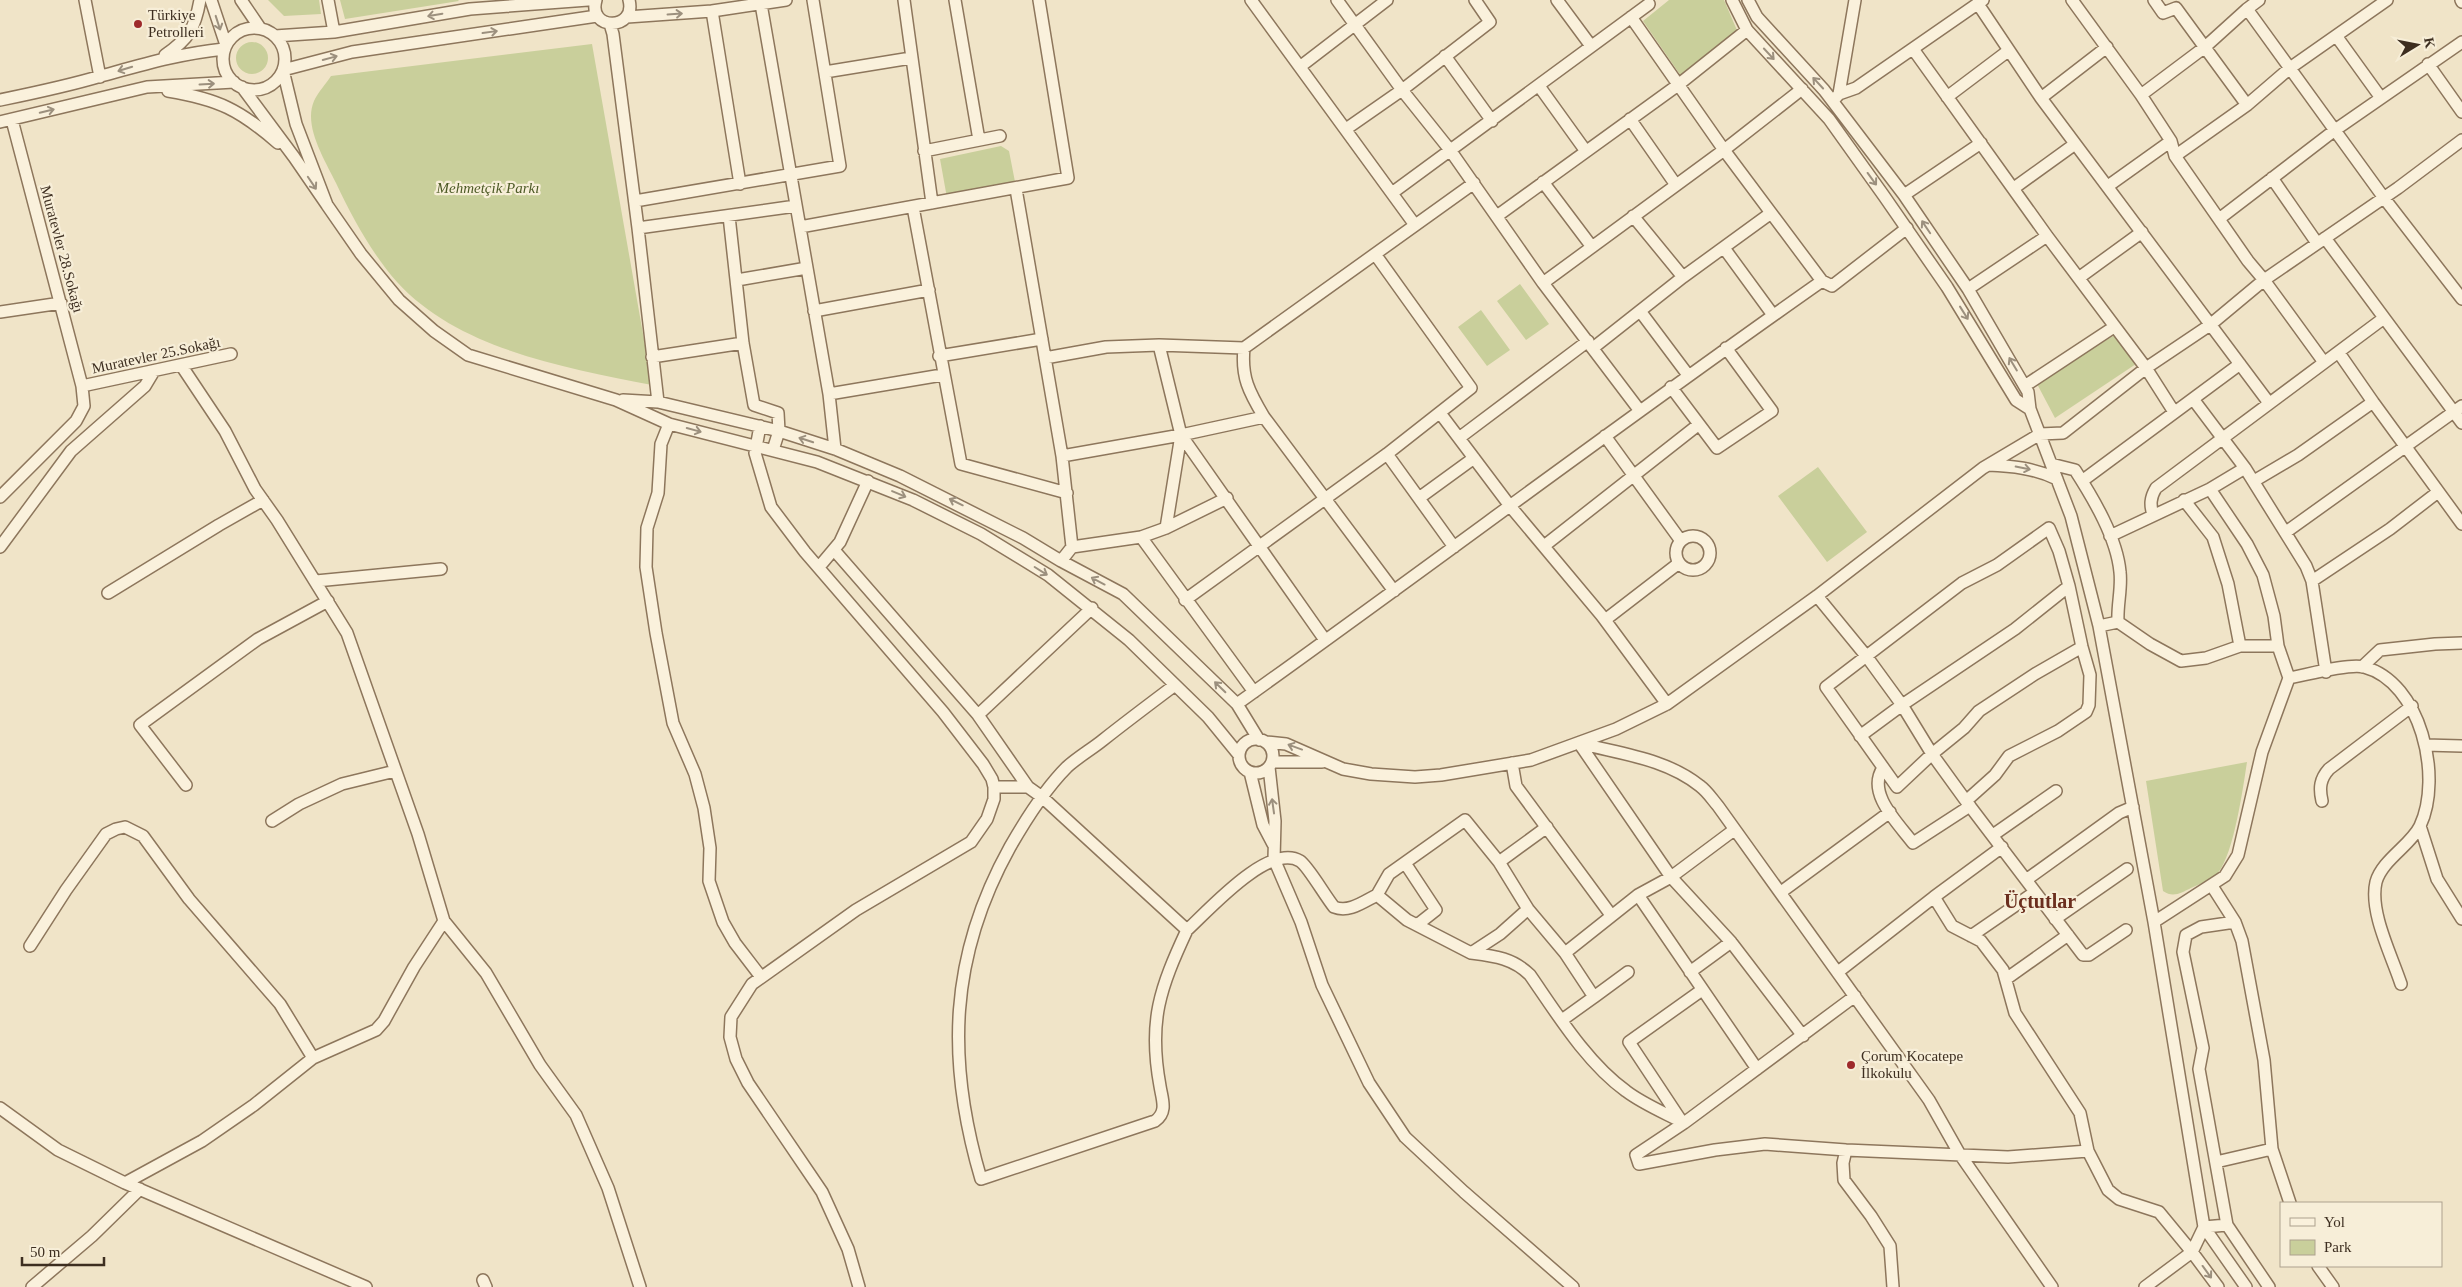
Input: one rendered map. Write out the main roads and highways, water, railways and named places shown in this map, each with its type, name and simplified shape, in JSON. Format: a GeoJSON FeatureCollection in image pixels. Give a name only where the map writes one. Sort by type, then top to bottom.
{"type":"FeatureCollection","features":[{"type":"Feature","properties":{"kind":"place","name":"Türkiye Petrolleri"},"geometry":{"type":"Point","coordinates":[138,24]}},
{"type":"Feature","properties":{"kind":"place","name":"Çorum Kocatepe İlkokulu"},"geometry":{"type":"Point","coordinates":[1851,1065]}},
{"type":"Feature","properties":{"kind":"district","name":"Üçtutlar"},"geometry":{"type":"Point","coordinates":[2040,901]}},
{"type":"Feature","properties":{"kind":"park label","name":"Mehmetçik Parkı"},"geometry":{"type":"Point","coordinates":[488,188]}}]}
